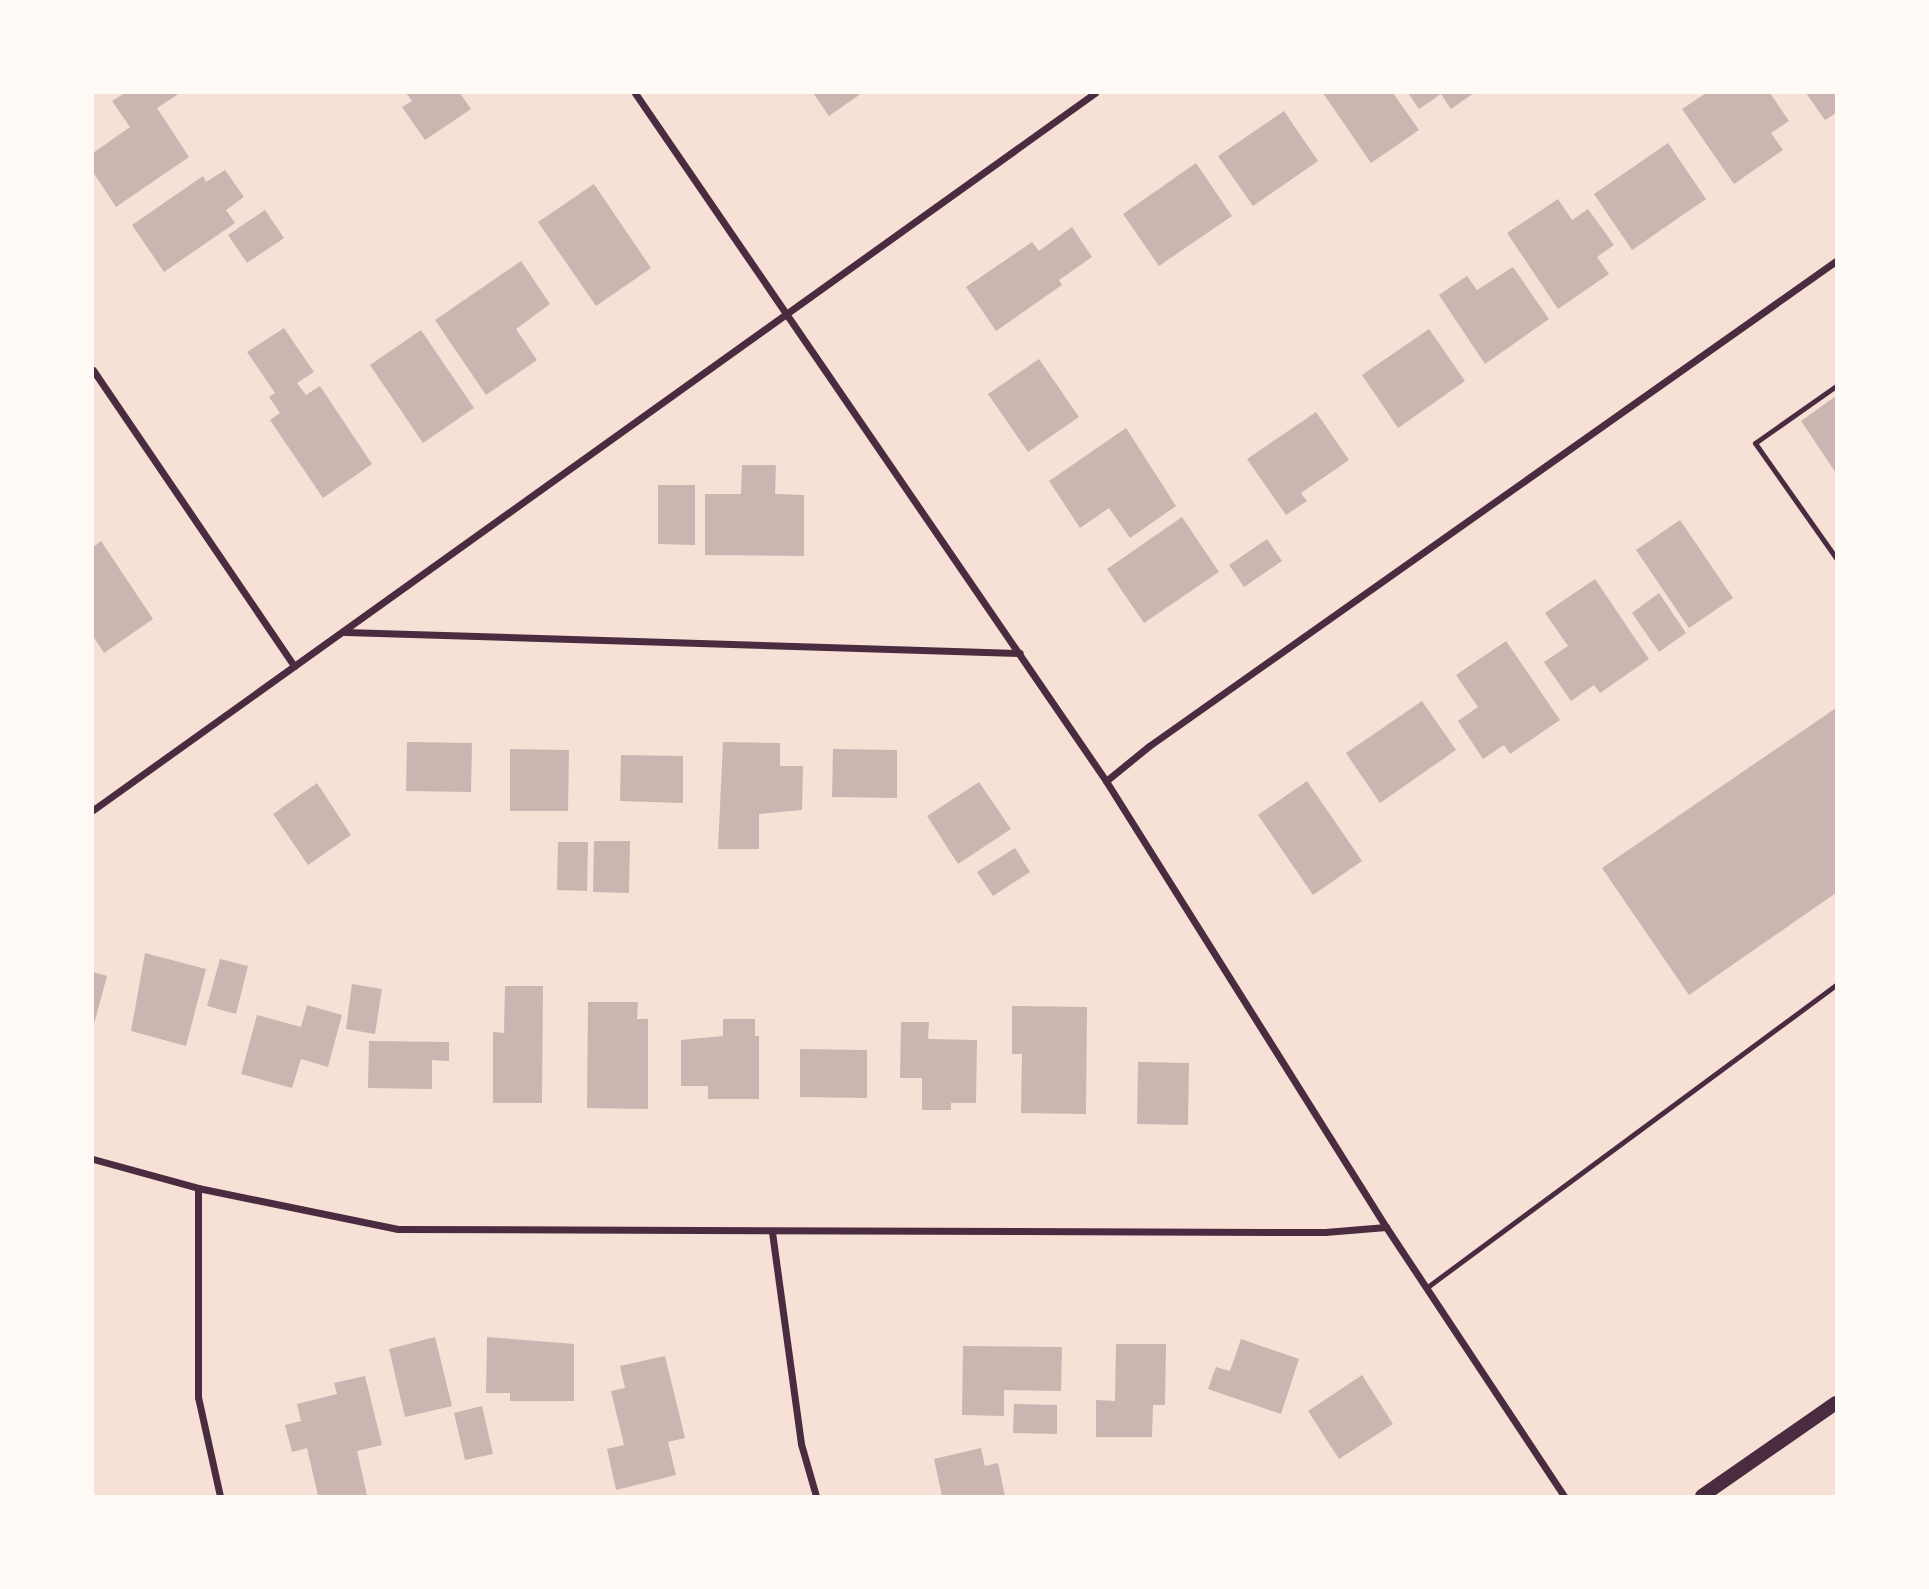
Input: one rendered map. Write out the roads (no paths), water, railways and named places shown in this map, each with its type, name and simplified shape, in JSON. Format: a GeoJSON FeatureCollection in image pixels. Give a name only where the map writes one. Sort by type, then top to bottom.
{"type":"FeatureCollection","features":[{"type":"Feature","properties":{"kind":"main road"},"geometry":{"type":"LineString","coordinates":[[1702,1496],[1836,1403]]}},
{"type":"Feature","properties":{"kind":"street"},"geometry":{"type":"LineString","coordinates":[[635,93],[784,315],[1106,781],[1385,1227],[1564,1496]]}},
{"type":"Feature","properties":{"kind":"street"},"geometry":{"type":"LineString","coordinates":[[93,810],[1095,93]]}},
{"type":"Feature","properties":{"kind":"street"},"geometry":{"type":"LineString","coordinates":[[1106,781],[1149,746],[1836,261]]}},
{"type":"Feature","properties":{"kind":"street"},"geometry":{"type":"LineString","coordinates":[[93,370],[294,666]]}},
{"type":"Feature","properties":{"kind":"street"},"geometry":{"type":"LineString","coordinates":[[344,632],[1020,653]]}},
{"type":"Feature","properties":{"kind":"street"},"geometry":{"type":"LineString","coordinates":[[93,1159],[198,1188],[398,1230],[1325,1232],[1385,1227]]}},
{"type":"Feature","properties":{"kind":"street"},"geometry":{"type":"LineString","coordinates":[[198,1188],[198,1397],[220,1496]]}},
{"type":"Feature","properties":{"kind":"street"},"geometry":{"type":"LineString","coordinates":[[772,1232],[801,1444],[816,1496]]}},
{"type":"Feature","properties":{"kind":"lane"},"geometry":{"type":"LineString","coordinates":[[1836,386],[1755,443],[1836,558]]}},
{"type":"Feature","properties":{"kind":"lane"},"geometry":{"type":"LineString","coordinates":[[1426,1288],[1836,985]]}}]}
